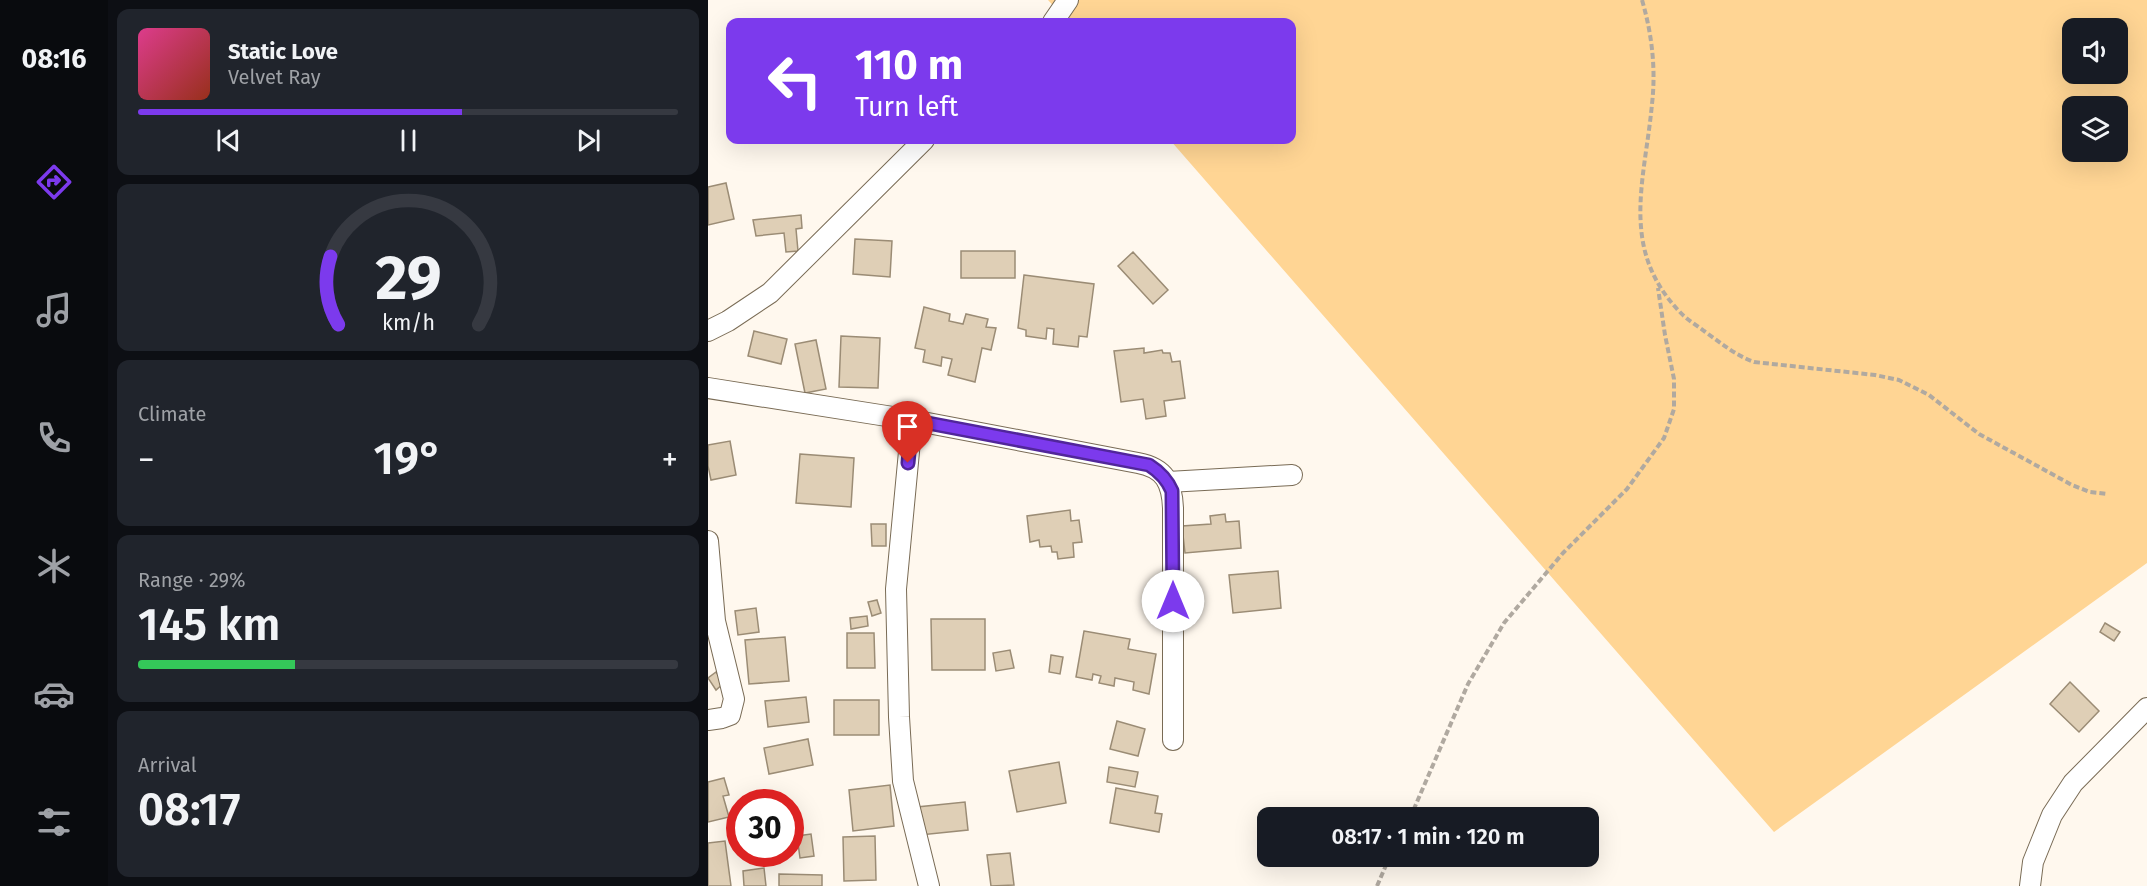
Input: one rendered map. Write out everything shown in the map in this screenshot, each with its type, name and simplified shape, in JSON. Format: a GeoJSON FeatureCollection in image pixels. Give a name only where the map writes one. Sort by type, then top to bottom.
{"type":"FeatureCollection","features":[{"type":"Feature","properties":{"kind":"street"},"geometry":{"type":"LineString","coordinates":[[1056,18],[1068,0]]}},
{"type":"Feature","properties":{"kind":"street"},"geometry":{"type":"LineString","coordinates":[[708,331],[728,321],[770,293],[920,144]]}},
{"type":"Feature","properties":{"kind":"street"},"geometry":{"type":"LineString","coordinates":[[708,388],[912,420],[1149,465],[1159,471],[1172,491],[1173,508],[1173,740]]}},
{"type":"Feature","properties":{"kind":"street"},"geometry":{"type":"LineString","coordinates":[[912,420],[896,589],[899,717],[903,782],[929,886]]}},
{"type":"Feature","properties":{"kind":"street"},"geometry":{"type":"LineString","coordinates":[[1168,482],[1292,475]]}},
{"type":"Feature","properties":{"kind":"street"},"geometry":{"type":"LineString","coordinates":[[708,541],[716,621],[734,699],[730,715],[708,720]]}},
{"type":"Feature","properties":{"kind":"street"},"geometry":{"type":"LineString","coordinates":[[2030,886],[2032,862],[2052,814],[2073,783],[2147,708]]}},
{"type":"Feature","properties":{"kind":"path"},"geometry":{"type":"LineString","coordinates":[[1415,807],[1468,684],[1504,623],[1563,553],[1628,489],[1664,438],[1674,409],[1674,379],[1658,286],[1645,249],[1640,225],[1639,197],[1652,102],[1653,54],[1642,0]]}},
{"type":"Feature","properties":{"kind":"path"},"geometry":{"type":"LineString","coordinates":[[1658,286],[1680,313],[1738,356],[1754,362],[1875,375],[1899,380],[1929,395],[1978,434],[2072,485],[2091,492],[2108,494]]}},
{"type":"Feature","properties":{"kind":"path"},"geometry":{"type":"LineString","coordinates":[[1377,886],[1385,867]]}},
{"type":"Feature","properties":{"kind":"shaded area"},"geometry":{"type":"Polygon","coordinates":[[[1048,0],[2147,0],[2147,563],[1774,832],[1173,144],[1296,144],[1296,18],[1064,18],[1048,0]]]}},
{"type":"Feature","properties":{"kind":"building"},"geometry":{"type":"Polygon","coordinates":[[[726,183],[734,219],[708,225],[708,187],[726,183]]]}},
{"type":"Feature","properties":{"kind":"building"},"geometry":{"type":"Polygon","coordinates":[[[801,215],[802,228],[796,229],[798,251],[786,252],[784,233],[756,236],[753,220],[801,215]]]}},
{"type":"Feature","properties":{"kind":"building"},"geometry":{"type":"Polygon","coordinates":[[[855,239],[892,241],[890,277],[853,274],[855,239]]]}},
{"type":"Feature","properties":{"kind":"building"},"geometry":{"type":"Polygon","coordinates":[[[961,251],[1015,251],[1015,278],[961,278],[961,251]]]}},
{"type":"Feature","properties":{"kind":"building"},"geometry":{"type":"Polygon","coordinates":[[[1133,252],[1168,290],[1153,304],[1118,266],[1133,252]]]}},
{"type":"Feature","properties":{"kind":"building"},"geometry":{"type":"Polygon","coordinates":[[[1024,275],[1094,284],[1087,337],[1079,336],[1078,347],[1053,344],[1054,329],[1047,328],[1046,339],[1026,336],[1026,330],[1018,328],[1024,275]]]}},
{"type":"Feature","properties":{"kind":"building"},"geometry":{"type":"Polygon","coordinates":[[[924,307],[950,314],[949,321],[963,324],[966,314],[988,319],[986,327],[996,328],[991,350],[982,348],[975,382],[948,375],[952,359],[942,357],[941,366],[923,362],[925,350],[915,348],[924,307]]]}},
{"type":"Feature","properties":{"kind":"building"},"geometry":{"type":"Polygon","coordinates":[[[754,331],[787,339],[781,364],[748,356],[754,331]]]}},
{"type":"Feature","properties":{"kind":"building"},"geometry":{"type":"Polygon","coordinates":[[[841,336],[880,338],[878,388],[839,387],[841,336]]]}},
{"type":"Feature","properties":{"kind":"building"},"geometry":{"type":"Polygon","coordinates":[[[816,340],[826,389],[805,393],[795,344],[816,340]]]}},
{"type":"Feature","properties":{"kind":"building"},"geometry":{"type":"Polygon","coordinates":[[[1144,348],[1144,353],[1162,350],[1163,353],[1170,353],[1172,362],[1180,361],[1185,398],[1164,401],[1166,416],[1146,419],[1143,399],[1121,402],[1114,351],[1144,348]]]}},
{"type":"Feature","properties":{"kind":"building"},"geometry":{"type":"Polygon","coordinates":[[[730,441],[736,475],[711,480],[708,445],[730,441]]]}},
{"type":"Feature","properties":{"kind":"building"},"geometry":{"type":"Polygon","coordinates":[[[800,454],[854,458],[851,507],[796,503],[800,454]]]}},
{"type":"Feature","properties":{"kind":"building"},"geometry":{"type":"Polygon","coordinates":[[[1070,510],[1071,521],[1079,520],[1082,542],[1073,543],[1074,557],[1058,559],[1057,552],[1052,552],[1051,546],[1040,547],[1039,540],[1030,542],[1027,516],[1070,510]]]}},
{"type":"Feature","properties":{"kind":"building"},"geometry":{"type":"Polygon","coordinates":[[[1225,514],[1226,522],[1239,521],[1241,548],[1185,553],[1182,526],[1211,524],[1210,516],[1225,514]]]}},
{"type":"Feature","properties":{"kind":"building"},"geometry":{"type":"Polygon","coordinates":[[[871,524],[886,524],[886,546],[872,546],[871,524]]]}},
{"type":"Feature","properties":{"kind":"building"},"geometry":{"type":"Polygon","coordinates":[[[1278,571],[1281,608],[1233,613],[1229,575],[1278,571]]]}},
{"type":"Feature","properties":{"kind":"building"},"geometry":{"type":"Polygon","coordinates":[[[877,600],[881,613],[872,616],[868,602],[877,600]]]}},
{"type":"Feature","properties":{"kind":"building"},"geometry":{"type":"Polygon","coordinates":[[[756,608],[759,632],[738,635],[735,611],[756,608]]]}},
{"type":"Feature","properties":{"kind":"building"},"geometry":{"type":"Polygon","coordinates":[[[867,616],[868,626],[851,629],[850,618],[867,616]]]}},
{"type":"Feature","properties":{"kind":"building"},"geometry":{"type":"Polygon","coordinates":[[[931,619],[985,619],[985,670],[932,670],[931,619]]]}},
{"type":"Feature","properties":{"kind":"building"},"geometry":{"type":"Polygon","coordinates":[[[2105,623],[2120,632],[2114,641],[2100,632],[2105,623]]]}},
{"type":"Feature","properties":{"kind":"building"},"geometry":{"type":"Polygon","coordinates":[[[1084,631],[1130,639],[1128,649],[1156,654],[1149,694],[1133,690],[1134,682],[1115,678],[1114,686],[1099,683],[1101,676],[1093,674],[1092,680],[1076,677],[1084,631]]]}},
{"type":"Feature","properties":{"kind":"building"},"geometry":{"type":"Polygon","coordinates":[[[847,633],[874,633],[875,668],[847,668],[847,633]]]}},
{"type":"Feature","properties":{"kind":"building"},"geometry":{"type":"Polygon","coordinates":[[[785,637],[789,681],[749,684],[745,640],[785,637]]]}},
{"type":"Feature","properties":{"kind":"building"},"geometry":{"type":"Polygon","coordinates":[[[1010,650],[1014,668],[996,671],[993,653],[1010,650]]]}},
{"type":"Feature","properties":{"kind":"building"},"geometry":{"type":"Polygon","coordinates":[[[1051,655],[1063,657],[1060,674],[1049,672],[1051,655]]]}},
{"type":"Feature","properties":{"kind":"building"},"geometry":{"type":"Polygon","coordinates":[[[716,672],[724,683],[716,690],[708,678],[716,672]]]}},
{"type":"Feature","properties":{"kind":"building"},"geometry":{"type":"Polygon","coordinates":[[[2070,682],[2099,711],[2079,732],[2050,704],[2070,682]]]}},
{"type":"Feature","properties":{"kind":"building"},"geometry":{"type":"Polygon","coordinates":[[[806,697],[809,722],[768,727],[765,701],[806,697]]]}},
{"type":"Feature","properties":{"kind":"building"},"geometry":{"type":"Polygon","coordinates":[[[834,700],[879,700],[879,735],[834,735],[834,700]]]}},
{"type":"Feature","properties":{"kind":"building"},"geometry":{"type":"Polygon","coordinates":[[[1117,721],[1145,729],[1138,756],[1110,749],[1117,721]]]}},
{"type":"Feature","properties":{"kind":"building"},"geometry":{"type":"Polygon","coordinates":[[[808,739],[813,765],[769,774],[764,748],[808,739]]]}},
{"type":"Feature","properties":{"kind":"building"},"geometry":{"type":"Polygon","coordinates":[[[1059,762],[1066,803],[1017,812],[1009,771],[1059,762]]]}},
{"type":"Feature","properties":{"kind":"building"},"geometry":{"type":"Polygon","coordinates":[[[1109,767],[1138,772],[1135,787],[1107,782],[1109,767]]]}},
{"type":"Feature","properties":{"kind":"building"},"geometry":{"type":"Polygon","coordinates":[[[724,778],[727,789],[726,796],[723,796],[726,818],[708,822],[708,782],[724,778]]]}},
{"type":"Feature","properties":{"kind":"building"},"geometry":{"type":"Polygon","coordinates":[[[890,785],[894,826],[853,831],[849,790],[890,785]]]}},
{"type":"Feature","properties":{"kind":"building"},"geometry":{"type":"Polygon","coordinates":[[[1116,788],[1158,796],[1155,813],[1162,814],[1159,832],[1110,823],[1116,788]]]}},
{"type":"Feature","properties":{"kind":"building"},"geometry":{"type":"Polygon","coordinates":[[[965,802],[968,830],[920,835],[917,807],[965,802]]]}},
{"type":"Feature","properties":{"kind":"building"},"geometry":{"type":"Polygon","coordinates":[[[811,834],[814,856],[804,857],[804,835],[811,834]]]}},
{"type":"Feature","properties":{"kind":"building"},"geometry":{"type":"Polygon","coordinates":[[[875,836],[876,880],[844,881],[843,837],[875,836]]]}},
{"type":"Feature","properties":{"kind":"building"},"geometry":{"type":"Polygon","coordinates":[[[725,841],[726,867],[728,867],[731,886],[708,886],[708,843],[725,841]]]}},
{"type":"Feature","properties":{"kind":"building"},"geometry":{"type":"Polygon","coordinates":[[[1010,853],[1014,885],[991,886],[987,855],[1010,853]]]}},
{"type":"Feature","properties":{"kind":"building"},"geometry":{"type":"Polygon","coordinates":[[[764,868],[766,886],[744,886],[743,871],[764,868]]]}},
{"type":"Feature","properties":{"kind":"building"},"geometry":{"type":"Polygon","coordinates":[[[779,874],[822,875],[822,886],[779,886],[779,874]]]}},
{"type":"Feature","properties":{"kind":"route"},"geometry":{"type":"LineString","coordinates":[[908,463],[912,420],[1149,465],[1159,471],[1172,491],[1173,601]]}}]}
